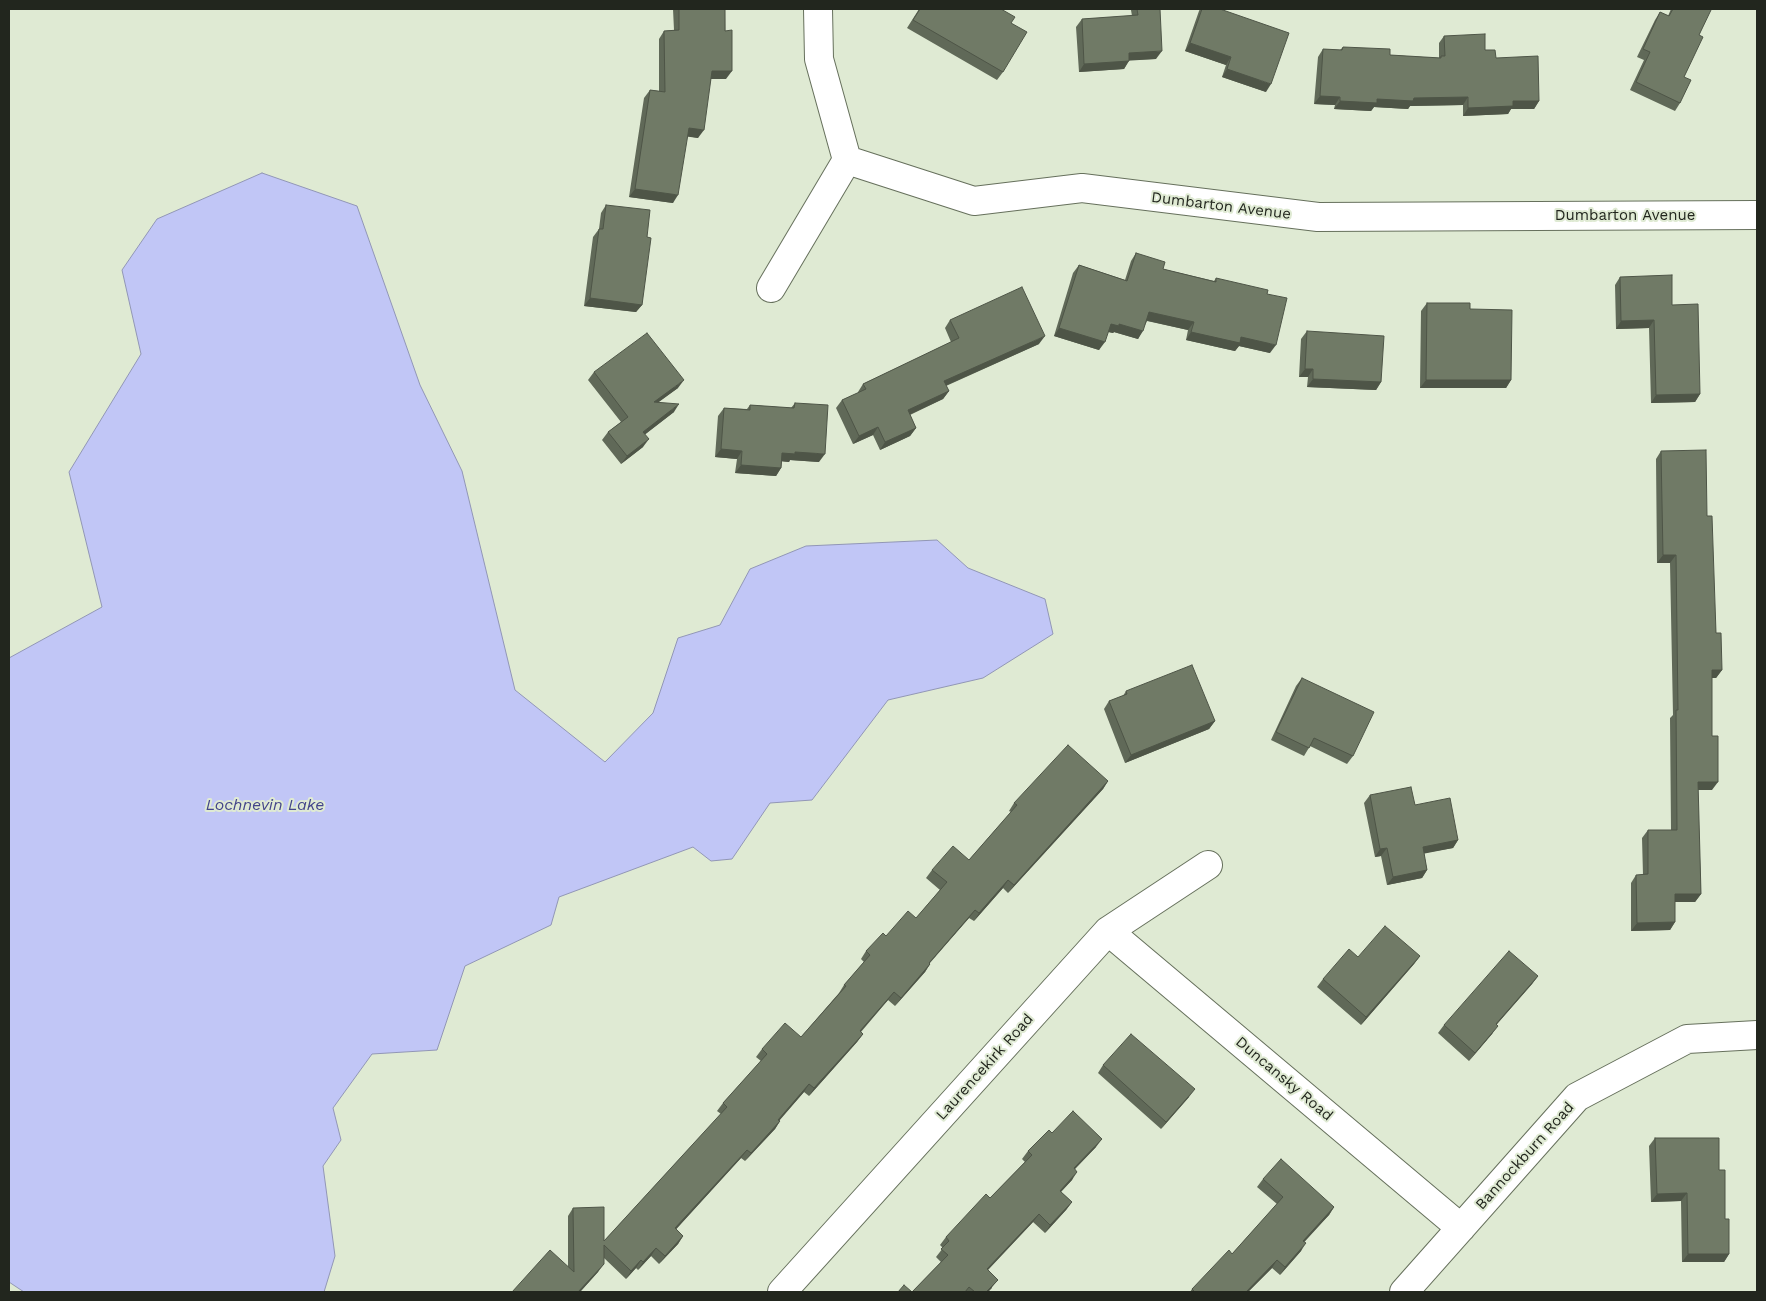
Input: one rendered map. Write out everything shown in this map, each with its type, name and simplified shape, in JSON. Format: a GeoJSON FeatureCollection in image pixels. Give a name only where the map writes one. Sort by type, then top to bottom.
{"type":"FeatureCollection","features":[{"type":"Feature","properties":{"kind":"street"},"geometry":{"type":"LineString","coordinates":[[771,288],[847,160],[819,59],[818,9]]}},
{"type":"Feature","properties":{"kind":"street","name":"Dumbarton Avenue"},"geometry":{"type":"LineString","coordinates":[[847,160],[974,201],[1082,188],[1318,217],[1757,215]]}},
{"type":"Feature","properties":{"kind":"street","name":"Laurencekirk Road"},"geometry":{"type":"LineString","coordinates":[[782,1292],[1108,931],[1208,865]]}},
{"type":"Feature","properties":{"kind":"street","name":"Duncansky Road"},"geometry":{"type":"LineString","coordinates":[[1108,931],[1461,1228]]}},
{"type":"Feature","properties":{"kind":"street","name":"Bannockburn Road"},"geometry":{"type":"LineString","coordinates":[[1404,1292],[1577,1097],[1687,1040],[1757,1034]]}},
{"type":"Feature","properties":{"kind":"water","name":"Lochnevin Lake"},"geometry":{"type":"Polygon","coordinates":[[[262,173],[357,206],[420,385],[462,471],[515,690],[605,762],[653,713],[678,638],[720,625],[750,569],[806,546],[937,540],[968,568],[1045,599],[1053,634],[983,678],[888,700],[812,800],[770,803],[732,859],[711,861],[693,847],[559,897],[551,925],[465,966],[437,1050],[372,1054],[333,1108],[341,1140],[323,1166],[335,1256],[324,1292],[24,1292],[9,1282],[9,658],[102,607],[69,472],[141,354],[122,270],[157,219],[262,173]]]}},
{"type":"Feature","properties":{"kind":"building"},"geometry":{"type":"Polygon","coordinates":[[[679,9],[725,9],[725,31],[732,30],[732,71],[712,71],[704,130],[689,128],[678,195],[635,189],[650,90],[665,92],[664,31],[679,30],[679,9]]]}},
{"type":"Feature","properties":{"kind":"building"},"geometry":{"type":"Polygon","coordinates":[[[920,9],[1001,9],[1015,17],[1011,23],[1027,32],[1003,72],[913,20],[920,9]]]}},
{"type":"Feature","properties":{"kind":"building"},"geometry":{"type":"Polygon","coordinates":[[[1137,9],[1160,9],[1162,51],[1129,53],[1129,61],[1084,64],[1082,19],[1138,15],[1137,9]]]}},
{"type":"Feature","properties":{"kind":"building"},"geometry":{"type":"Polygon","coordinates":[[[1202,9],[1220,9],[1289,33],[1271,84],[1227,69],[1231,57],[1190,43],[1202,9]]]}},
{"type":"Feature","properties":{"kind":"building"},"geometry":{"type":"Polygon","coordinates":[[[1673,9],[1711,10],[1699,35],[1703,37],[1684,77],[1691,80],[1680,103],[1636,82],[1650,52],[1643,49],[1660,12],[1669,16],[1673,9]]]}},
{"type":"Feature","properties":{"kind":"building"},"geometry":{"type":"Polygon","coordinates":[[[1485,34],[1485,50],[1495,50],[1496,58],[1538,56],[1539,101],[1513,101],[1513,106],[1468,108],[1468,97],[1414,98],[1413,101],[1377,99],[1377,103],[1340,101],[1340,97],[1320,96],[1323,49],[1342,50],[1343,47],[1390,49],[1390,55],[1441,58],[1441,56],[1445,56],[1444,36],[1485,34]]]}},
{"type":"Feature","properties":{"kind":"building"},"geometry":{"type":"Polygon","coordinates":[[[606,205],[650,210],[647,237],[651,238],[642,305],[590,298],[599,229],[603,229],[606,205]]]}},
{"type":"Feature","properties":{"kind":"building"},"geometry":{"type":"Polygon","coordinates":[[[1136,253],[1165,262],[1163,269],[1216,282],[1216,278],[1268,290],[1267,294],[1287,298],[1276,345],[1241,337],[1240,343],[1191,332],[1194,322],[1149,312],[1143,331],[1119,324],[1119,326],[1111,324],[1105,342],[1059,328],[1079,265],[1127,281],[1136,253]]]}},
{"type":"Feature","properties":{"kind":"building"},"geometry":{"type":"Polygon","coordinates":[[[1672,275],[1672,305],[1698,304],[1700,394],[1656,395],[1654,320],[1621,321],[1620,277],[1672,275]]]}},
{"type":"Feature","properties":{"kind":"building"},"geometry":{"type":"Polygon","coordinates":[[[1022,287],[1045,336],[944,381],[949,391],[908,410],[916,428],[885,442],[878,427],[859,436],[842,400],[866,389],[863,384],[959,338],[950,320],[1022,287]]]}},
{"type":"Feature","properties":{"kind":"building"},"geometry":{"type":"Polygon","coordinates":[[[1427,303],[1470,303],[1470,309],[1512,310],[1511,380],[1426,380],[1427,303]]]}},
{"type":"Feature","properties":{"kind":"building"},"geometry":{"type":"Polygon","coordinates":[[[1307,331],[1384,336],[1381,382],[1313,379],[1313,369],[1305,369],[1307,331]]]}},
{"type":"Feature","properties":{"kind":"building"},"geometry":{"type":"Polygon","coordinates":[[[647,333],[684,380],[654,402],[679,404],[643,432],[649,439],[627,456],[608,432],[628,417],[594,372],[647,333]]]}},
{"type":"Feature","properties":{"kind":"building"},"geometry":{"type":"Polygon","coordinates":[[[795,403],[828,405],[825,454],[782,453],[781,468],[741,465],[742,451],[721,449],[724,408],[750,410],[750,405],[794,408],[795,403]]]}},
{"type":"Feature","properties":{"kind":"building"},"geometry":{"type":"Polygon","coordinates":[[[1706,450],[1707,516],[1712,516],[1716,633],[1721,633],[1722,670],[1712,670],[1712,736],[1718,736],[1718,782],[1698,782],[1701,894],[1675,894],[1675,922],[1637,923],[1636,875],[1648,874],[1648,830],[1677,830],[1676,555],[1663,555],[1661,451],[1706,450]]]}},
{"type":"Feature","properties":{"kind":"building"},"geometry":{"type":"Polygon","coordinates":[[[1192,665],[1215,721],[1131,755],[1109,701],[1127,694],[1126,691],[1192,665]]]}},
{"type":"Feature","properties":{"kind":"building"},"geometry":{"type":"Polygon","coordinates":[[[1302,678],[1374,712],[1353,756],[1314,738],[1309,748],[1276,732],[1302,678]]]}},
{"type":"Feature","properties":{"kind":"building"},"geometry":{"type":"Polygon","coordinates":[[[1068,745],[1108,781],[1014,885],[1008,880],[979,913],[975,910],[901,998],[894,992],[860,1031],[863,1034],[814,1088],[809,1084],[778,1120],[780,1121],[751,1153],[747,1150],[675,1228],[683,1236],[665,1256],[656,1248],[643,1262],[641,1260],[631,1271],[604,1245],[604,1264],[578,1292],[512,1292],[550,1250],[574,1272],[573,1208],[604,1207],[604,1241],[727,1107],[723,1103],[767,1054],[762,1049],[785,1023],[801,1037],[846,986],[844,985],[870,955],[866,951],[883,933],[886,936],[908,911],[916,918],[947,882],[932,870],[953,846],[969,860],[1017,805],[1014,803],[1068,745]]]}},
{"type":"Feature","properties":{"kind":"building"},"geometry":{"type":"Polygon","coordinates":[[[1411,787],[1415,805],[1450,798],[1458,840],[1423,847],[1427,870],[1393,877],[1387,848],[1380,849],[1370,795],[1411,787]]]}},
{"type":"Feature","properties":{"kind":"building"},"geometry":{"type":"Polygon","coordinates":[[[1385,926],[1420,956],[1366,1017],[1323,979],[1349,949],[1358,957],[1385,926]]]}},
{"type":"Feature","properties":{"kind":"building"},"geometry":{"type":"Polygon","coordinates":[[[1509,951],[1538,976],[1496,1024],[1498,1026],[1475,1053],[1444,1025],[1509,951]]]}},
{"type":"Feature","properties":{"kind":"building"},"geometry":{"type":"Polygon","coordinates":[[[1131,1034],[1195,1089],[1166,1122],[1103,1065],[1131,1034]]]}},
{"type":"Feature","properties":{"kind":"building"},"geometry":{"type":"Polygon","coordinates":[[[1073,1111],[1102,1139],[1074,1168],[1077,1172],[1060,1191],[1072,1202],[1050,1225],[1039,1214],[987,1269],[998,1280],[986,1292],[975,1292],[969,1287],[965,1292],[912,1292],[948,1255],[941,1249],[949,1241],[946,1237],[986,1194],[990,1198],[1032,1155],[1028,1151],[1049,1130],[1052,1133],[1073,1111]]]}},
{"type":"Feature","properties":{"kind":"building"},"geometry":{"type":"Polygon","coordinates":[[[1655,1138],[1719,1138],[1719,1170],[1725,1170],[1725,1219],[1729,1219],[1729,1254],[1688,1254],[1687,1193],[1657,1194],[1655,1138]]]}},
{"type":"Feature","properties":{"kind":"building"},"geometry":{"type":"Polygon","coordinates":[[[1281,1159],[1334,1207],[1303,1241],[1306,1243],[1285,1267],[1277,1260],[1246,1292],[1192,1292],[1194,1291],[1192,1289],[1229,1250],[1232,1254],[1283,1197],[1263,1179],[1281,1159]]]}},
{"type":"Feature","properties":{"kind":"building"},"geometry":{"type":"Polygon","coordinates":[[[904,1285],[912,1292],[898,1292],[904,1285]]]}}]}
